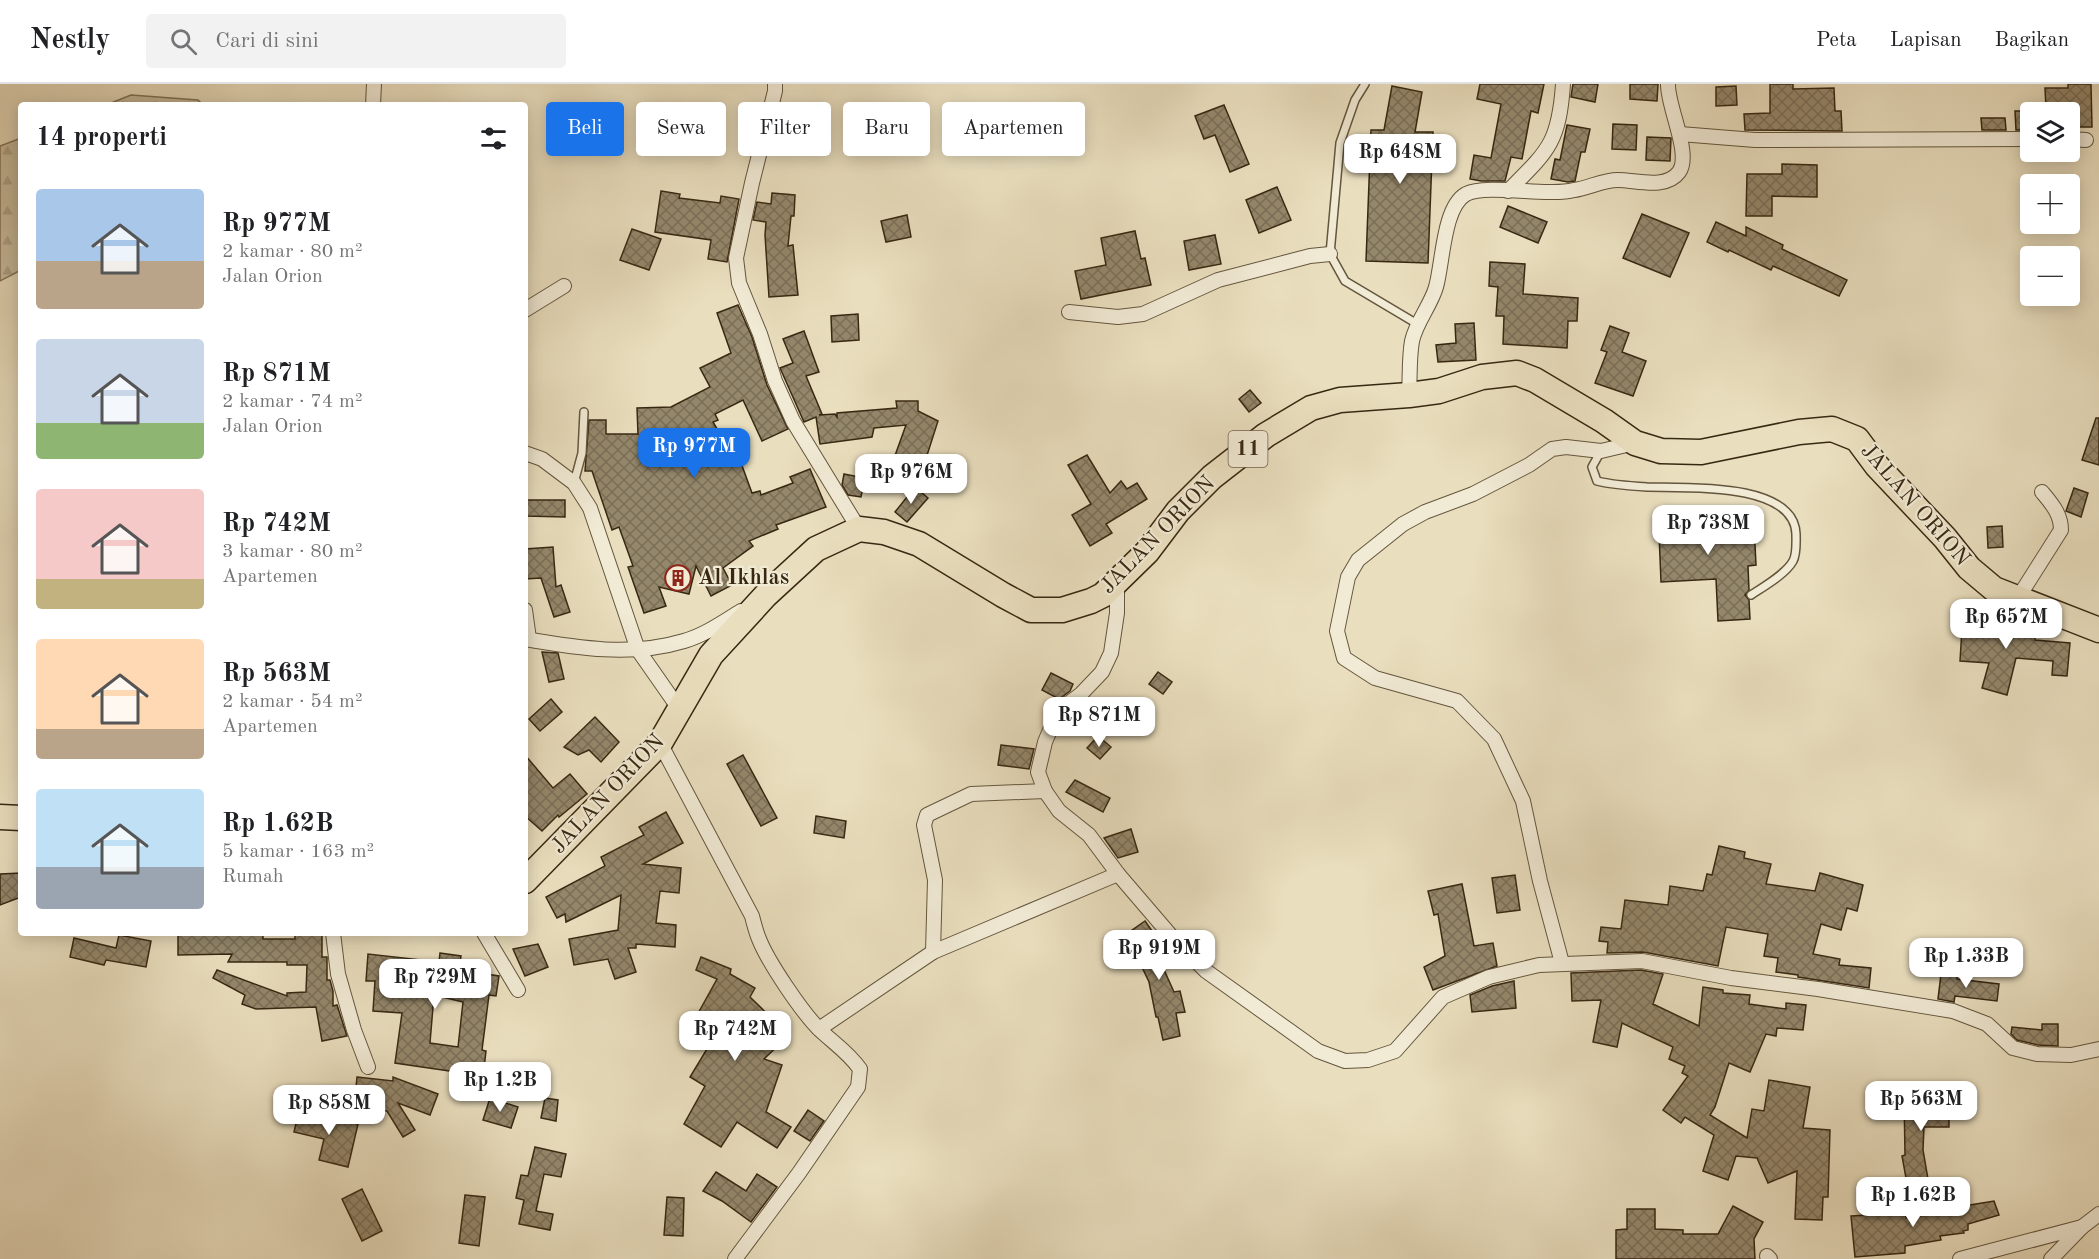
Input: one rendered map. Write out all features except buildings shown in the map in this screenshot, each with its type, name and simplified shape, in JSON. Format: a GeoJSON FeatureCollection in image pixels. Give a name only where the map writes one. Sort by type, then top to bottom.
{"type":"FeatureCollection","features":[{"type":"Feature","properties":{"kind":"highway","name":"JALAN ORION"},"geometry":{"type":"LineString","coordinates":[[528,878],[660,743],[711,655],[766,595],[816,549],[859,529],[884,532],[920,544],[1031,610],[1062,610],[1103,595],[1147,552],[1178,511],[1212,477],[1266,435],[1311,408],[1340,400],[1439,391],[1482,377],[1517,373],[1534,380],[1604,421],[1635,443],[1660,451],[1701,452],[1799,432],[1832,429],[1857,439],[1877,466],[1945,538],[1969,568],[1994,589],[2099,630]]}},
{"type":"Feature","properties":{"kind":"highway"},"geometry":{"type":"LineString","coordinates":[[0,817],[18,818]]}},
{"type":"Feature","properties":{"kind":"street"},"geometry":{"type":"LineString","coordinates":[[373,102],[374,84]]}},
{"type":"Feature","properties":{"kind":"street"},"geometry":{"type":"LineString","coordinates":[[775,84],[736,258],[739,283],[760,334],[775,381],[794,421],[859,529]]}},
{"type":"Feature","properties":{"kind":"street"},"geometry":{"type":"LineString","coordinates":[[1508,191],[1550,146],[1558,128],[1563,84]]}},
{"type":"Feature","properties":{"kind":"street"},"geometry":{"type":"LineString","coordinates":[[1409,395],[1412,340],[1436,288],[1452,208],[1465,194],[1480,190],[1550,192],[1575,190],[1617,180],[1662,182],[1672,178],[1680,171],[1683,160],[1680,134],[1667,94],[1668,84]]}},
{"type":"Feature","properties":{"kind":"street"},"geometry":{"type":"LineString","coordinates":[[1680,134],[1755,140],[2020,139]]}},
{"type":"Feature","properties":{"kind":"street"},"geometry":{"type":"LineString","coordinates":[[2080,140],[2086,140]]}},
{"type":"Feature","properties":{"kind":"street"},"geometry":{"type":"LineString","coordinates":[[1069,312],[1118,317],[1143,314],[1218,280],[1310,256],[1330,254]]}},
{"type":"Feature","properties":{"kind":"street"},"geometry":{"type":"LineString","coordinates":[[528,308],[564,286]]}},
{"type":"Feature","properties":{"kind":"street"},"geometry":{"type":"LineString","coordinates":[[1562,963],[1540,881],[1523,801],[1494,739],[1457,701],[1375,678],[1344,658],[1337,632],[1348,577],[1358,560],[1403,524],[1425,512],[1473,494],[1529,465],[1552,449],[1566,447],[1601,452],[1635,443]]}},
{"type":"Feature","properties":{"kind":"street"},"geometry":{"type":"LineString","coordinates":[[528,454],[543,459],[574,483],[590,508],[638,650],[680,710]]}},
{"type":"Feature","properties":{"kind":"street"},"geometry":{"type":"LineString","coordinates":[[2018,598],[2061,530],[2061,520],[2054,506],[2042,492]]}},
{"type":"Feature","properties":{"kind":"street"},"geometry":{"type":"LineString","coordinates":[[1117,583],[1117,613],[1111,653],[1102,672],[1080,695],[1058,711],[1045,742],[1038,772],[1045,791],[1059,812],[1089,835],[1118,874],[1172,938],[1206,971],[1318,1051],[1345,1061],[1368,1060],[1395,1051],[1443,997],[1489,977],[1539,965],[1642,962],[1731,978],[1818,989],[1953,1011],[1987,1024],[2013,1048],[2037,1054],[2071,1055],[2099,1049]]}},
{"type":"Feature","properties":{"kind":"street"},"geometry":{"type":"LineString","coordinates":[[528,639],[610,651],[638,650],[685,641],[715,628],[766,595]]}},
{"type":"Feature","properties":{"kind":"street"},"geometry":{"type":"LineString","coordinates":[[660,743],[752,916],[759,939],[770,959],[819,1029],[851,1056],[861,1070],[858,1087],[799,1173],[735,1259]]}},
{"type":"Feature","properties":{"kind":"street"},"geometry":{"type":"LineString","coordinates":[[933,952],[935,880],[924,825],[927,815],[971,794],[1045,791]]}},
{"type":"Feature","properties":{"kind":"street"},"geometry":{"type":"LineString","coordinates":[[819,1029],[933,952],[1118,874]]}},
{"type":"Feature","properties":{"kind":"street"},"geometry":{"type":"LineString","coordinates":[[333,936],[338,974],[354,1030],[368,1067]]}},
{"type":"Feature","properties":{"kind":"street"},"geometry":{"type":"LineString","coordinates":[[486,936],[518,990]]}},
{"type":"Feature","properties":{"kind":"street"},"geometry":{"type":"LineString","coordinates":[[2051,1259],[2082,1227],[2099,1214]]}},
{"type":"Feature","properties":{"kind":"street"},"geometry":{"type":"LineString","coordinates":[[1960,1259],[2082,1227]]}},
{"type":"Feature","properties":{"kind":"lane"},"geometry":{"type":"LineString","coordinates":[[1365,84],[1355,100],[1340,143],[1330,254],[1345,281],[1419,325]]}},
{"type":"Feature","properties":{"kind":"lane"},"geometry":{"type":"LineString","coordinates":[[574,483],[582,453],[584,412]]}},
{"type":"Feature","properties":{"kind":"lane"},"geometry":{"type":"LineString","coordinates":[[1601,452],[1592,467],[1597,480],[1612,485],[1701,488],[1745,493],[1772,501],[1785,509],[1796,525],[1794,561],[1776,578],[1751,595]]}},
{"type":"Feature","properties":{"kind":"green space"},"geometry":{"type":"Polygon","coordinates":[[[131,95],[200,102],[114,102],[131,95]]]}},
{"type":"Feature","properties":{"kind":"green space"},"geometry":{"type":"Polygon","coordinates":[[[18,139],[18,272],[0,281],[0,146],[18,139]]]}},
{"type":"Feature","properties":{"kind":"place","name":"Al Ikhlas"},"geometry":{"type":"Point","coordinates":[678,578]}}]}
